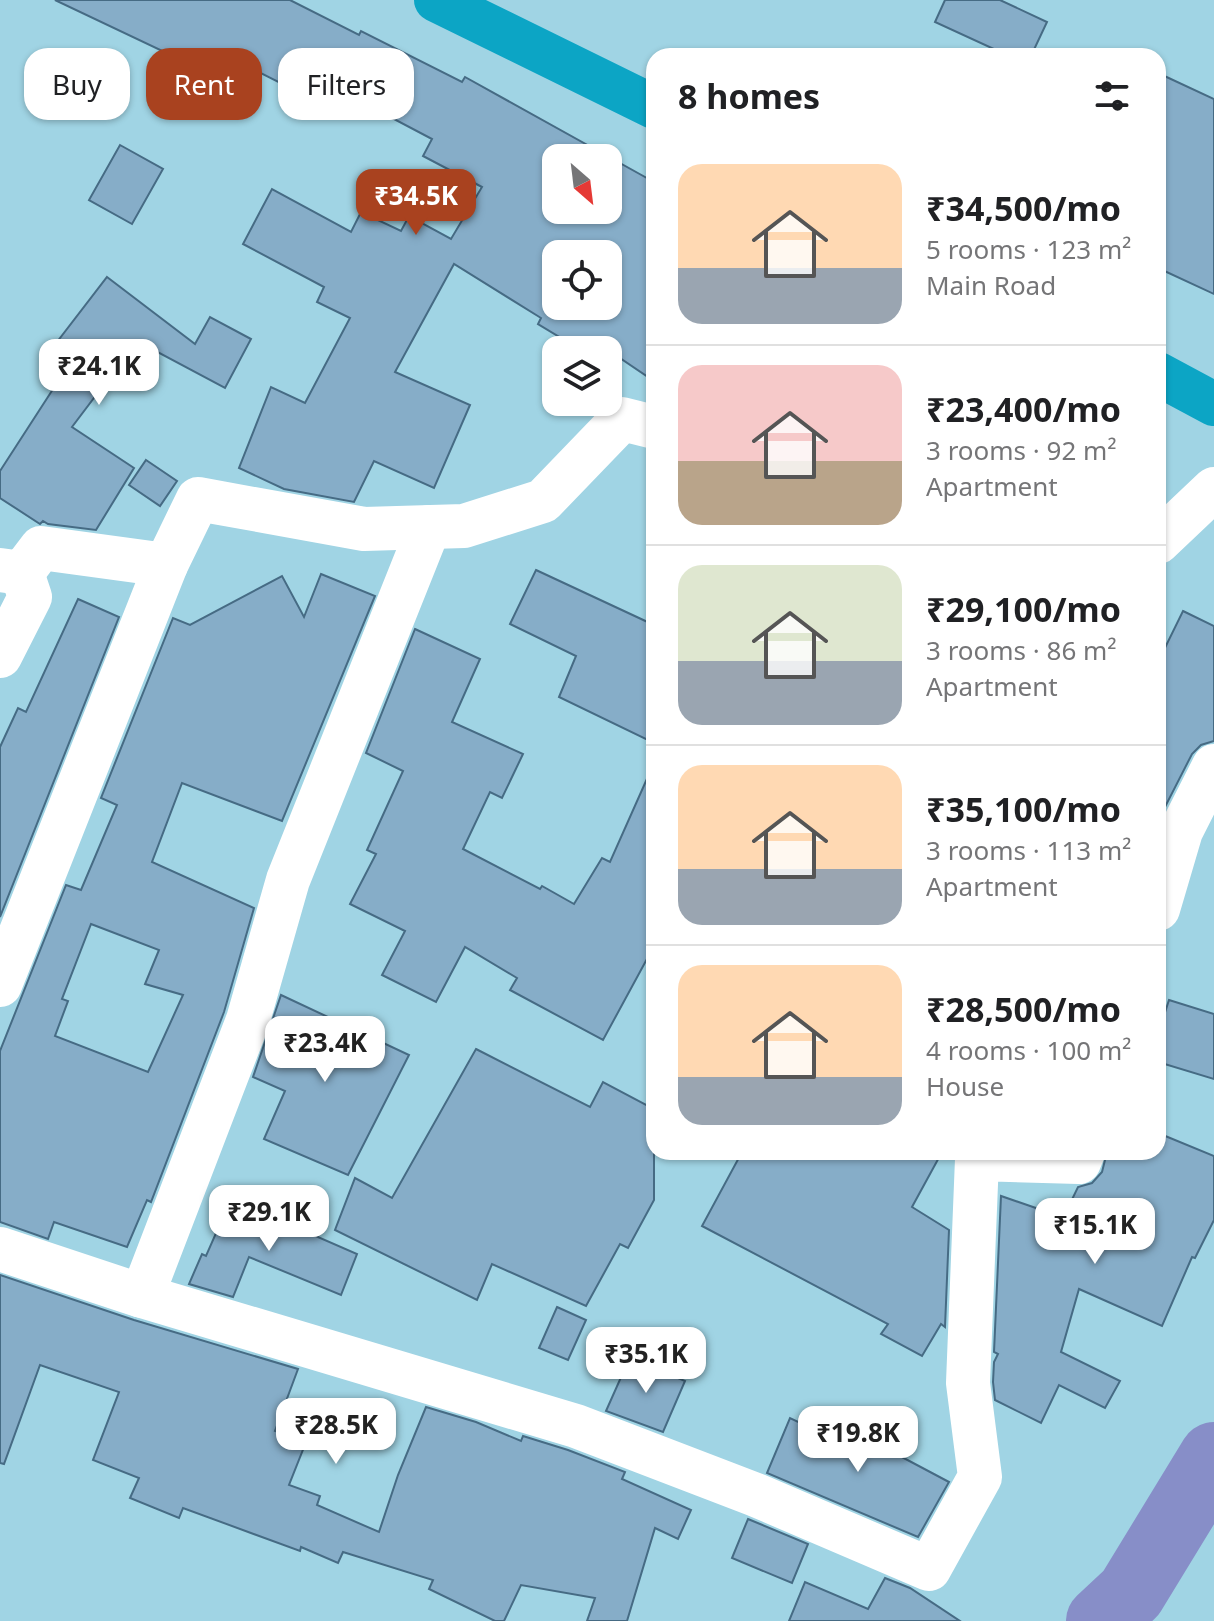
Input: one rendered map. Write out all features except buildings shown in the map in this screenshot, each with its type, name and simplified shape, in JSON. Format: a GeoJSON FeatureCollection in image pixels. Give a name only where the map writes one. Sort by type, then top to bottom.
{"type":"FeatureCollection","features":[{"type":"Feature","properties":{"kind":"highway"},"geometry":{"type":"LineString","coordinates":[[436,0],[646,103]]}},
{"type":"Feature","properties":{"kind":"highway"},"geometry":{"type":"LineString","coordinates":[[1166,378],[1214,404]]}},
{"type":"Feature","properties":{"kind":"street"},"geometry":{"type":"LineString","coordinates":[[0,985],[166,565],[198,499],[364,529],[464,526],[543,501],[622,419],[646,425]]}},
{"type":"Feature","properties":{"kind":"street"},"geometry":{"type":"LineString","coordinates":[[1166,534],[1214,489]]}},
{"type":"Feature","properties":{"kind":"street"},"geometry":{"type":"LineString","coordinates":[[142,1296],[248,1020],[288,880],[429,527]]}},
{"type":"Feature","properties":{"kind":"street"},"geometry":{"type":"LineString","coordinates":[[0,656],[30,597],[11,572],[41,548],[166,565]]}},
{"type":"Feature","properties":{"kind":"street"},"geometry":{"type":"LineString","coordinates":[[1166,882],[1181,831],[1214,766]]}},
{"type":"Feature","properties":{"kind":"street"},"geometry":{"type":"LineString","coordinates":[[0,1249],[142,1296],[576,1426],[756,1495],[929,1569],[980,1477],[968,1383],[977,1160]]}},
{"type":"Feature","properties":{"kind":"street"},"geometry":{"type":"LineString","coordinates":[[1011,1160],[1080,1160]]}},
{"type":"Feature","properties":{"kind":"waterway"},"geometry":{"type":"LineString","coordinates":[[1101,1621],[1131,1593],[1214,1457]]}}]}
